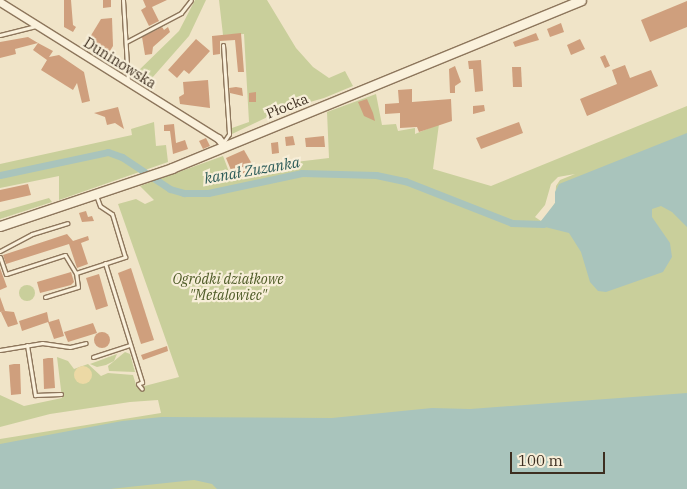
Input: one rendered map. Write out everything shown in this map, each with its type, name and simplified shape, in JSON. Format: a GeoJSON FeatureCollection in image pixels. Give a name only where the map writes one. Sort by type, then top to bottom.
{"type":"FeatureCollection","features":[{"type":"Feature","properties":{"kind":"street","name":"Płocka"},"geometry":{"type":"LineString","coordinates":[[0,226],[161,172],[581,0]]}},
{"type":"Feature","properties":{"kind":"street","name":"Duninowska"},"geometry":{"type":"LineString","coordinates":[[0,2],[224,145]]}},
{"type":"Feature","properties":{"kind":"lane"},"geometry":{"type":"LineString","coordinates":[[123,0],[128,82]]}},
{"type":"Feature","properties":{"kind":"lane"},"geometry":{"type":"LineString","coordinates":[[126,42],[181,13],[191,0]]}},
{"type":"Feature","properties":{"kind":"lane"},"geometry":{"type":"LineString","coordinates":[[0,35],[38,26]]}},
{"type":"Feature","properties":{"kind":"lane"},"geometry":{"type":"LineString","coordinates":[[223,45],[229,134],[224,145]]}},
{"type":"Feature","properties":{"kind":"lane"},"geometry":{"type":"LineString","coordinates":[[76,272],[126,254],[112,214],[100,206],[96,194]]}},
{"type":"Feature","properties":{"kind":"lane"},"geometry":{"type":"LineString","coordinates":[[0,251],[32,234],[67,223]]}},
{"type":"Feature","properties":{"kind":"lane"},"geometry":{"type":"LineString","coordinates":[[0,257],[6,274],[65,255],[76,272],[78,287],[45,297]]}},
{"type":"Feature","properties":{"kind":"lane"},"geometry":{"type":"LineString","coordinates":[[105,263],[142,382],[138,384],[142,390]]}},
{"type":"Feature","properties":{"kind":"lane"},"geometry":{"type":"LineString","coordinates":[[0,350],[50,343],[70,347],[86,343]]}},
{"type":"Feature","properties":{"kind":"lane"},"geometry":{"type":"LineString","coordinates":[[28,345],[35,395],[61,394]]}},
{"type":"Feature","properties":{"kind":"lane"},"geometry":{"type":"LineString","coordinates":[[94,357],[130,345]]}},
{"type":"Feature","properties":{"kind":"green space"},"geometry":{"type":"Polygon","coordinates":[[[195,0],[206,0],[189,36],[145,86],[131,74],[134,75],[179,31],[195,0]]]}},
{"type":"Feature","properties":{"kind":"green space"},"geometry":{"type":"Polygon","coordinates":[[[219,0],[267,0],[296,48],[313,67],[329,78],[345,71],[353,86],[324,98],[282,110],[232,134],[232,128],[249,122],[244,34],[223,35],[219,0]]]}},
{"type":"Feature","properties":{"kind":"green space","name":"Ogródki działkowe \"Metalowiec\""},"geometry":{"type":"Polygon","coordinates":[[[376,94],[382,125],[396,124],[398,131],[415,128],[415,134],[439,124],[433,169],[491,186],[687,106],[687,489],[0,489],[0,439],[161,413],[158,400],[130,402],[50,414],[0,427],[0,395],[24,406],[62,398],[57,357],[68,361],[74,369],[88,364],[101,376],[108,373],[133,375],[137,388],[179,377],[118,204],[136,199],[145,204],[154,200],[140,186],[223,156],[231,177],[253,175],[287,163],[329,158],[327,112],[376,94]],[[575,174],[558,177],[551,184],[545,205],[535,217],[541,221],[547,216],[555,203],[556,186],[560,180],[575,174]]]}},
{"type":"Feature","properties":{"kind":"green space"},"geometry":{"type":"Polygon","coordinates":[[[154,122],[156,146],[166,145],[168,162],[59,200],[59,176],[0,188],[0,164],[132,135],[131,129],[154,122]]]}},
{"type":"Feature","properties":{"kind":"green space"},"geometry":{"type":"Polygon","coordinates":[[[49,198],[52,202],[0,219],[0,212],[49,198]]]}},
{"type":"Feature","properties":{"kind":"green space"},"geometry":{"type":"Polygon","coordinates":[[[27,285],[33,287],[35,293],[33,299],[27,301],[21,299],[19,293],[21,287],[27,285]]]}},
{"type":"Feature","properties":{"kind":"green space"},"geometry":{"type":"Polygon","coordinates":[[[125,352],[130,354],[135,372],[109,371],[108,366],[125,352]]]}},
{"type":"Feature","properties":{"kind":"green space"},"geometry":{"type":"Polygon","coordinates":[[[117,354],[114,361],[106,365],[97,367],[90,364],[117,354]]]}},
{"type":"Feature","properties":{"kind":"sand"},"geometry":{"type":"Polygon","coordinates":[[[83,366],[89,369],[92,375],[89,381],[83,384],[77,381],[74,375],[77,369],[83,366]]]}},
{"type":"Feature","properties":{"kind":"water"},"geometry":{"type":"Polygon","coordinates":[[[687,133],[687,227],[672,212],[661,206],[652,209],[652,217],[670,243],[672,257],[663,272],[606,292],[598,291],[590,282],[581,252],[569,233],[545,227],[541,221],[555,203],[555,192],[559,184],[687,133]]]}},
{"type":"Feature","properties":{"kind":"water"},"geometry":{"type":"Polygon","coordinates":[[[687,393],[687,489],[217,489],[212,484],[194,480],[110,489],[0,489],[0,444],[122,421],[162,417],[332,418],[432,408],[470,409],[687,393]]]}},
{"type":"Feature","properties":{"kind":"building"},"geometry":{"type":"Polygon","coordinates":[[[64,0],[71,0],[73,25],[76,27],[73,32],[64,27],[64,0]]]}},
{"type":"Feature","properties":{"kind":"building"},"geometry":{"type":"Polygon","coordinates":[[[103,0],[111,0],[111,7],[103,8],[103,0]]]}},
{"type":"Feature","properties":{"kind":"building"},"geometry":{"type":"Polygon","coordinates":[[[143,0],[167,0],[152,7],[159,21],[149,26],[141,10],[146,7],[143,0]]]}},
{"type":"Feature","properties":{"kind":"building"},"geometry":{"type":"Polygon","coordinates":[[[687,1],[687,27],[650,42],[641,20],[687,1]]]}},
{"type":"Feature","properties":{"kind":"building"},"geometry":{"type":"Polygon","coordinates":[[[112,18],[113,46],[108,54],[91,42],[90,37],[101,19],[112,18]]]}},
{"type":"Feature","properties":{"kind":"building"},"geometry":{"type":"Polygon","coordinates":[[[561,23],[564,32],[550,37],[547,29],[561,23]]]}},
{"type":"Feature","properties":{"kind":"building"},"geometry":{"type":"Polygon","coordinates":[[[162,27],[164,30],[168,27],[170,32],[153,47],[152,54],[145,55],[142,37],[162,27]]]}},
{"type":"Feature","properties":{"kind":"building"},"geometry":{"type":"Polygon","coordinates":[[[241,33],[244,72],[238,72],[235,40],[220,41],[220,54],[213,55],[212,36],[241,33]]]}},
{"type":"Feature","properties":{"kind":"building"},"geometry":{"type":"Polygon","coordinates":[[[536,33],[539,40],[515,47],[513,42],[536,33]]]}},
{"type":"Feature","properties":{"kind":"building"},"geometry":{"type":"Polygon","coordinates":[[[28,37],[38,43],[15,49],[16,54],[0,58],[0,42],[28,37]]]}},
{"type":"Feature","properties":{"kind":"building"},"geometry":{"type":"Polygon","coordinates":[[[196,39],[210,51],[189,74],[184,70],[177,78],[168,70],[196,39]]]}},
{"type":"Feature","properties":{"kind":"building"},"geometry":{"type":"Polygon","coordinates":[[[580,39],[585,49],[571,55],[567,45],[580,39]]]}},
{"type":"Feature","properties":{"kind":"building"},"geometry":{"type":"Polygon","coordinates":[[[38,43],[53,51],[49,57],[59,55],[84,72],[90,101],[82,103],[77,83],[73,90],[41,70],[47,60],[33,50],[38,43]]]}},
{"type":"Feature","properties":{"kind":"building"},"geometry":{"type":"Polygon","coordinates":[[[605,55],[610,66],[605,68],[600,57],[605,55]]]}},
{"type":"Feature","properties":{"kind":"building"},"geometry":{"type":"Polygon","coordinates":[[[481,60],[483,91],[475,92],[473,69],[469,69],[468,61],[481,60]]]}},
{"type":"Feature","properties":{"kind":"building"},"geometry":{"type":"Polygon","coordinates":[[[625,65],[630,78],[651,70],[658,86],[587,116],[580,99],[617,84],[612,70],[625,65]]]}},
{"type":"Feature","properties":{"kind":"building"},"geometry":{"type":"Polygon","coordinates":[[[455,66],[461,82],[455,86],[455,93],[450,93],[449,69],[455,66]]]}},
{"type":"Feature","properties":{"kind":"building"},"geometry":{"type":"Polygon","coordinates":[[[512,67],[521,67],[522,87],[513,87],[512,67]]]}},
{"type":"Feature","properties":{"kind":"building"},"geometry":{"type":"Polygon","coordinates":[[[208,80],[210,108],[180,104],[179,97],[184,94],[183,82],[208,80]]]}},
{"type":"Feature","properties":{"kind":"building"},"geometry":{"type":"Polygon","coordinates":[[[229,88],[242,88],[243,96],[230,93],[229,88]]]}},
{"type":"Feature","properties":{"kind":"building"},"geometry":{"type":"Polygon","coordinates":[[[412,89],[412,102],[451,99],[452,121],[419,132],[417,127],[400,128],[400,113],[385,114],[385,104],[399,103],[398,90],[412,89]]]}},
{"type":"Feature","properties":{"kind":"building"},"geometry":{"type":"Polygon","coordinates":[[[256,92],[256,102],[249,102],[249,93],[256,92]]]}},
{"type":"Feature","properties":{"kind":"building"},"geometry":{"type":"Polygon","coordinates":[[[367,99],[375,121],[364,116],[358,102],[367,99]]]}},
{"type":"Feature","properties":{"kind":"building"},"geometry":{"type":"Polygon","coordinates":[[[484,105],[485,111],[473,114],[473,106],[484,105]]]}},
{"type":"Feature","properties":{"kind":"building"},"geometry":{"type":"Polygon","coordinates":[[[118,107],[124,129],[115,123],[107,125],[105,117],[94,113],[118,107]]]}},
{"type":"Feature","properties":{"kind":"building"},"geometry":{"type":"Polygon","coordinates":[[[519,122],[523,133],[481,149],[476,138],[519,122]]]}},
{"type":"Feature","properties":{"kind":"building"},"geometry":{"type":"Polygon","coordinates":[[[174,124],[176,143],[185,140],[188,149],[173,154],[170,131],[164,131],[164,125],[174,124]]]}},
{"type":"Feature","properties":{"kind":"building"},"geometry":{"type":"Polygon","coordinates":[[[293,136],[295,145],[286,146],[285,137],[293,136]]]}},
{"type":"Feature","properties":{"kind":"building"},"geometry":{"type":"Polygon","coordinates":[[[324,136],[325,147],[306,147],[305,138],[324,136]]]}},
{"type":"Feature","properties":{"kind":"building"},"geometry":{"type":"Polygon","coordinates":[[[206,138],[210,146],[203,149],[199,141],[206,138]]]}},
{"type":"Feature","properties":{"kind":"building"},"geometry":{"type":"Polygon","coordinates":[[[278,142],[279,153],[272,154],[271,143],[278,142]]]}},
{"type":"Feature","properties":{"kind":"building"},"geometry":{"type":"Polygon","coordinates":[[[244,150],[256,171],[233,175],[226,158],[244,150]]]}},
{"type":"Feature","properties":{"kind":"building"},"geometry":{"type":"Polygon","coordinates":[[[28,184],[31,195],[0,202],[0,190],[28,184]]]}},
{"type":"Feature","properties":{"kind":"building"},"geometry":{"type":"Polygon","coordinates":[[[86,211],[88,217],[92,216],[94,221],[82,222],[79,213],[86,211]]]}},
{"type":"Feature","properties":{"kind":"building"},"geometry":{"type":"Polygon","coordinates":[[[67,234],[73,241],[88,236],[89,240],[81,243],[88,264],[77,268],[69,244],[6,264],[3,255],[67,234]]]}},
{"type":"Feature","properties":{"kind":"building"},"geometry":{"type":"Polygon","coordinates":[[[0,268],[7,287],[0,290],[0,268]]]}},
{"type":"Feature","properties":{"kind":"building"},"geometry":{"type":"Polygon","coordinates":[[[131,268],[154,340],[141,344],[118,273],[131,268]]]}},
{"type":"Feature","properties":{"kind":"building"},"geometry":{"type":"Polygon","coordinates":[[[71,272],[74,282],[71,285],[40,293],[37,282],[71,272]]]}},
{"type":"Feature","properties":{"kind":"building"},"geometry":{"type":"Polygon","coordinates":[[[99,274],[108,306],[96,310],[86,278],[99,274]]]}},
{"type":"Feature","properties":{"kind":"building"},"geometry":{"type":"Polygon","coordinates":[[[0,297],[5,311],[0,312],[0,297]]]}},
{"type":"Feature","properties":{"kind":"building"},"geometry":{"type":"Polygon","coordinates":[[[1,312],[14,312],[18,324],[8,327],[1,312]]]}},
{"type":"Feature","properties":{"kind":"building"},"geometry":{"type":"Polygon","coordinates":[[[47,312],[49,322],[59,319],[64,336],[54,339],[48,322],[22,331],[19,321],[47,312]]]}},
{"type":"Feature","properties":{"kind":"building"},"geometry":{"type":"Polygon","coordinates":[[[93,323],[97,333],[68,342],[64,332],[93,323]]]}},
{"type":"Feature","properties":{"kind":"building"},"geometry":{"type":"Polygon","coordinates":[[[102,332],[110,340],[102,348],[94,340],[102,332]]]}},
{"type":"Feature","properties":{"kind":"building"},"geometry":{"type":"Polygon","coordinates":[[[167,346],[168,351],[143,360],[141,355],[167,346]]]}},
{"type":"Feature","properties":{"kind":"building"},"geometry":{"type":"Polygon","coordinates":[[[53,358],[55,388],[44,389],[43,359],[53,358]]]}},
{"type":"Feature","properties":{"kind":"building"},"geometry":{"type":"Polygon","coordinates":[[[20,364],[21,394],[11,395],[9,365],[20,364]]]}},
{"type":"Feature","properties":{"kind":"waterway","name":"kanał Zuzanka"},"geometry":{"type":"LineString","coordinates":[[0,175],[108,152],[122,157],[170,189],[184,193],[208,193],[302,173],[376,175],[405,181],[512,223],[543,224]]}}]}
